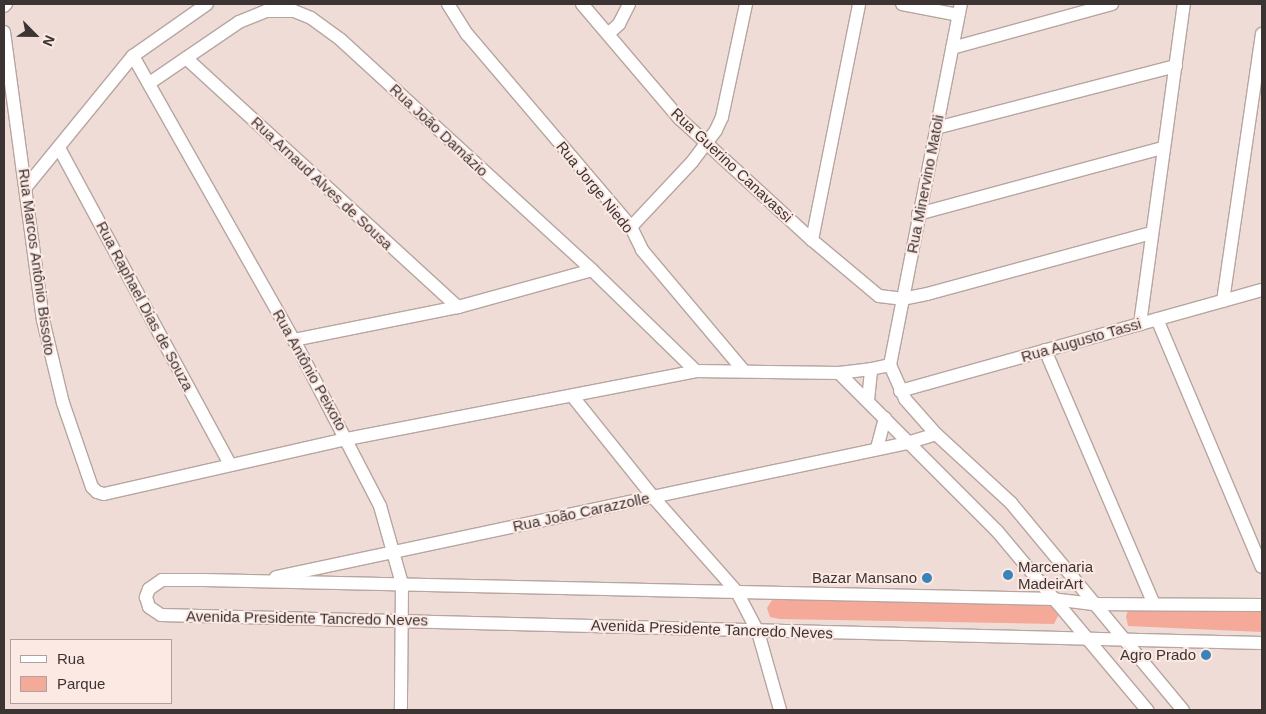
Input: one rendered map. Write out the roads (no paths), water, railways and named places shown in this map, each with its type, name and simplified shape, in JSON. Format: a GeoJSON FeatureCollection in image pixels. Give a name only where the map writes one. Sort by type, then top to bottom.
{"type":"FeatureCollection","features":[{"type":"Feature","properties":{"kind":"street","name":"Rua Jorge Niedo"},"geometry":{"type":"LineString","coordinates":[[448,4],[467,34],[631,227],[642,250],[743,370]]}},
{"type":"Feature","properties":{"kind":"street","name":"Rua Guerino Canavassi"},"geometry":{"type":"LineString","coordinates":[[582,4],[680,119],[706,144],[867,289],[879,296],[902,300]]}},
{"type":"Feature","properties":{"kind":"street"},"geometry":{"type":"LineString","coordinates":[[608,34],[619,24],[629,4]]}},
{"type":"Feature","properties":{"kind":"street"},"geometry":{"type":"LineString","coordinates":[[631,227],[706,144],[722,117],[746,4]]}},
{"type":"Feature","properties":{"kind":"street"},"geometry":{"type":"LineString","coordinates":[[812,240],[859,4]]}},
{"type":"Feature","properties":{"kind":"street"},"geometry":{"type":"LineString","coordinates":[[902,4],[960,9]]}},
{"type":"Feature","properties":{"kind":"street"},"geometry":{"type":"LineString","coordinates":[[952,48],[1112,4]]}},
{"type":"Feature","properties":{"kind":"street"},"geometry":{"type":"LineString","coordinates":[[1140,324],[1184,4]]}},
{"type":"Feature","properties":{"kind":"street"},"geometry":{"type":"LineString","coordinates":[[26,187],[133,56],[202,5]]}},
{"type":"Feature","properties":{"kind":"street","name":"Rua Minervino Matoli"},"geometry":{"type":"LineString","coordinates":[[890,365],[918,214],[960,9]]}},
{"type":"Feature","properties":{"kind":"street","name":"Rua João Damázio"},"geometry":{"type":"LineString","coordinates":[[151,82],[239,22],[266,11],[294,12],[311,18],[348,47],[592,270],[696,371]]}},
{"type":"Feature","properties":{"kind":"street","name":"Rua Marcos Antônio Bissoto"},"geometry":{"type":"LineString","coordinates":[[4,32],[41,311],[53,368],[92,487],[104,494],[230,464]]}},
{"type":"Feature","properties":{"kind":"street"},"geometry":{"type":"LineString","coordinates":[[1223,301],[1262,34]]}},
{"type":"Feature","properties":{"kind":"street","name":"Rua Antônio Peixoto"},"geometry":{"type":"LineString","coordinates":[[133,56],[151,82],[348,438],[380,506],[402,584],[404,618],[401,710]]}},
{"type":"Feature","properties":{"kind":"street","name":"Rua Arnaud Alves de Sousa"},"geometry":{"type":"LineString","coordinates":[[186,58],[458,307]]}},
{"type":"Feature","properties":{"kind":"street"},"geometry":{"type":"LineString","coordinates":[[936,128],[1176,66]]}},
{"type":"Feature","properties":{"kind":"street","name":"Rua Raphael Dias de Souza"},"geometry":{"type":"LineString","coordinates":[[59,148],[230,464]]}},
{"type":"Feature","properties":{"kind":"street"},"geometry":{"type":"LineString","coordinates":[[918,214],[1163,148]]}},
{"type":"Feature","properties":{"kind":"street"},"geometry":{"type":"LineString","coordinates":[[902,300],[1152,233]]}},
{"type":"Feature","properties":{"kind":"street"},"geometry":{"type":"LineString","coordinates":[[294,340],[458,307],[592,270]]}},
{"type":"Feature","properties":{"kind":"street","name":"Rua Augusto Tassi"},"geometry":{"type":"LineString","coordinates":[[900,391],[1262,290]]}},
{"type":"Feature","properties":{"kind":"street"},"geometry":{"type":"LineString","coordinates":[[1157,319],[1262,567]]}},
{"type":"Feature","properties":{"kind":"street"},"geometry":{"type":"LineString","coordinates":[[1044,350],[1154,604]]}},
{"type":"Feature","properties":{"kind":"street"},"geometry":{"type":"LineString","coordinates":[[230,464],[348,438],[573,397],[696,371],[743,370],[839,373],[890,365],[900,391],[936,434],[1011,503],[1183,710]]}},
{"type":"Feature","properties":{"kind":"street"},"geometry":{"type":"LineString","coordinates":[[868,400],[871,369]]}},
{"type":"Feature","properties":{"kind":"street"},"geometry":{"type":"LineString","coordinates":[[839,373],[997,531],[1147,710]]}},
{"type":"Feature","properties":{"kind":"street"},"geometry":{"type":"LineString","coordinates":[[573,397],[653,497],[737,592],[758,632],[780,710]]}},
{"type":"Feature","properties":{"kind":"street"},"geometry":{"type":"LineString","coordinates":[[877,448],[884,418]]}},
{"type":"Feature","properties":{"kind":"street","name":"Rua João Carazzolle"},"geometry":{"type":"LineString","coordinates":[[254,582],[907,443],[936,434]]}},
{"type":"Feature","properties":{"kind":"street","name":"Avenida Presidente Tancredo Neves"},"geometry":{"type":"LineString","coordinates":[[254,582],[162,580],[149,588],[146,597],[149,607],[161,615],[404,618],[758,632],[1262,643]]}},
{"type":"Feature","properties":{"kind":"street"},"geometry":{"type":"LineString","coordinates":[[254,582],[1055,599],[1093,604],[1262,605]]}},
{"type":"Feature","properties":{"kind":"place","name":"Marcenaria MadeirArt"},"geometry":{"type":"Point","coordinates":[1008,575]}},
{"type":"Feature","properties":{"kind":"place","name":"Bazar Mansano"},"geometry":{"type":"Point","coordinates":[927,578]}},
{"type":"Feature","properties":{"kind":"place","name":"Agro Prado"},"geometry":{"type":"Point","coordinates":[1206,655]}}]}
